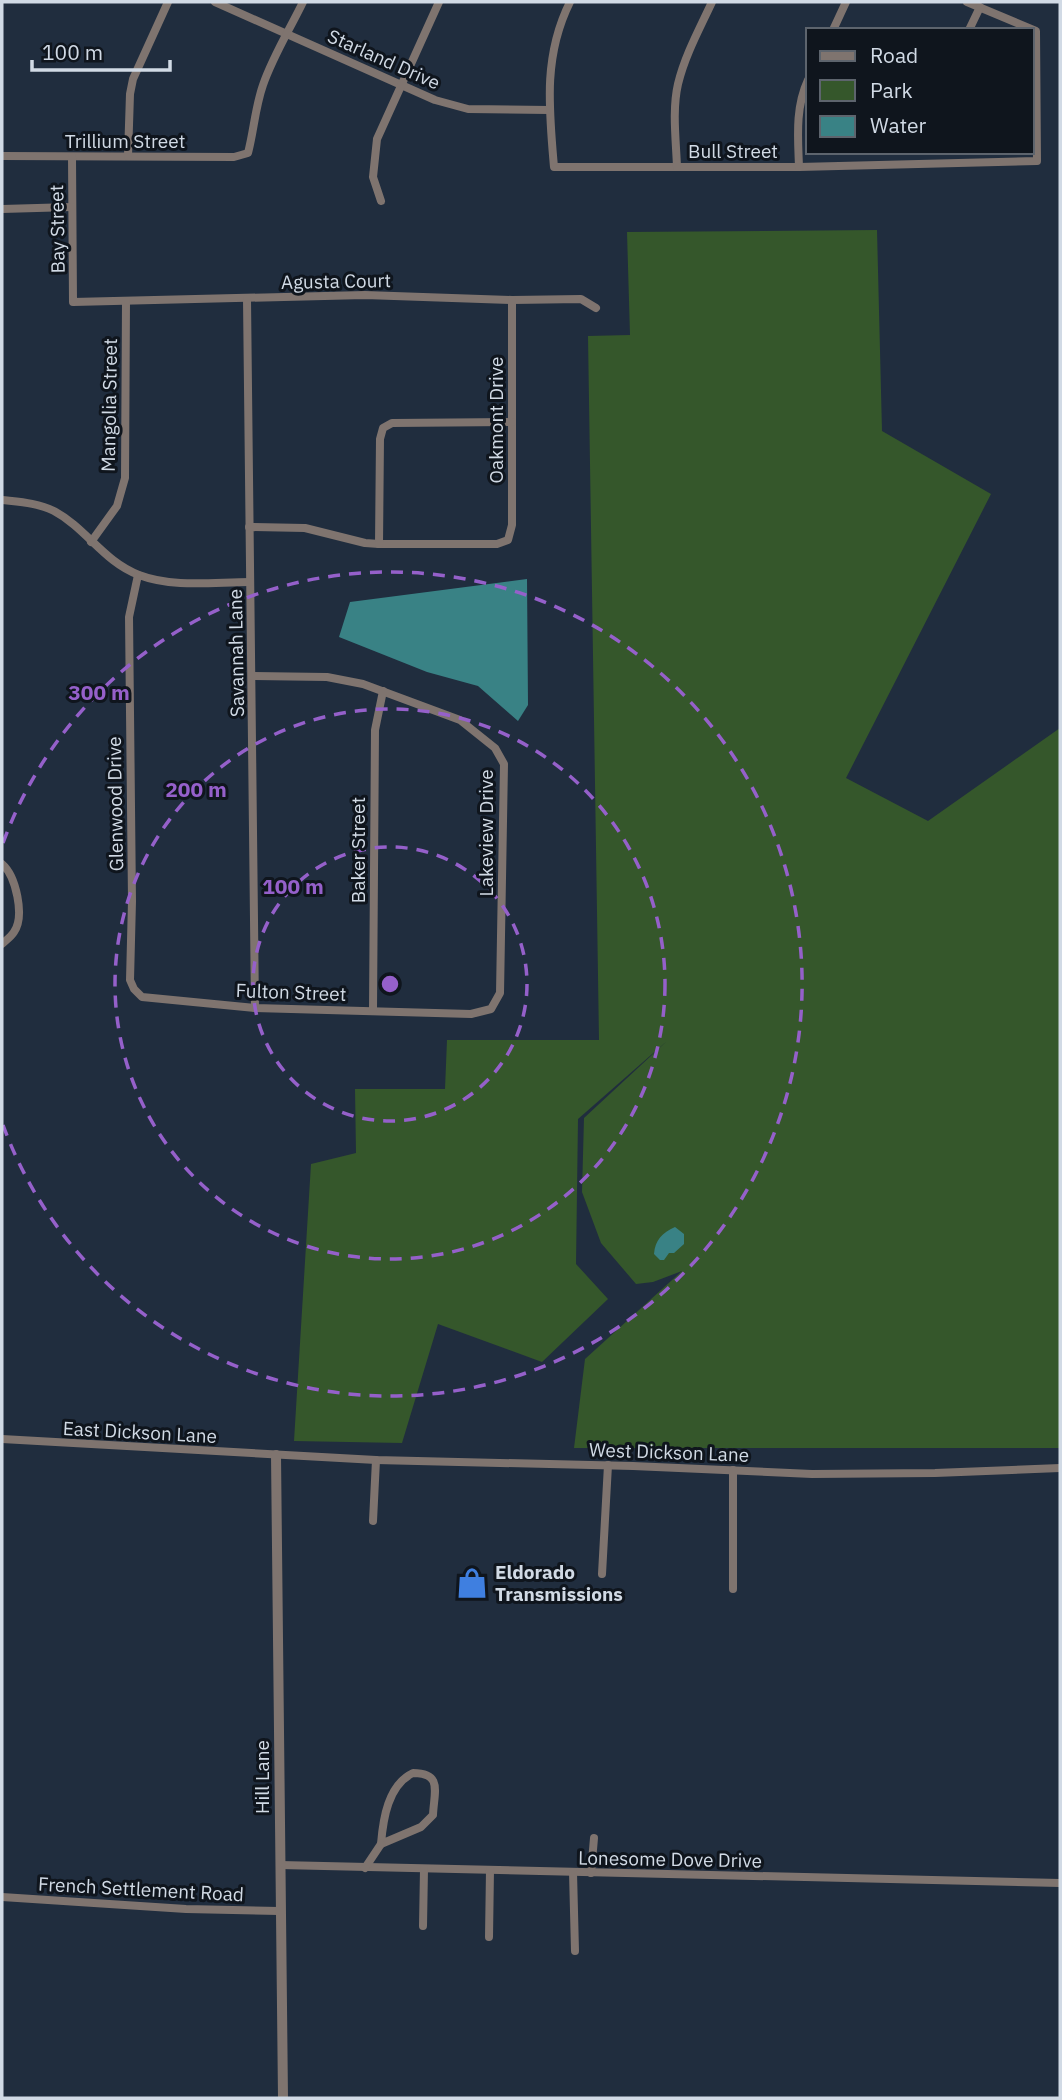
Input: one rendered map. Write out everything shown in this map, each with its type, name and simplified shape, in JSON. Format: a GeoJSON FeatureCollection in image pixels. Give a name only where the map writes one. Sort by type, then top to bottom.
{"type":"FeatureCollection","features":[{"type":"Feature","properties":{"kind":"street"},"geometry":{"type":"LineString","coordinates":[[128,156],[133,79],[168,2]]}},
{"type":"Feature","properties":{"kind":"street","name":"Starland Drive"},"geometry":{"type":"LineString","coordinates":[[215,2],[435,100],[468,108],[549,110]]}},
{"type":"Feature","properties":{"kind":"street"},"geometry":{"type":"LineString","coordinates":[[287,34],[303,2]]}},
{"type":"Feature","properties":{"kind":"street"},"geometry":{"type":"LineString","coordinates":[[382,201],[373,177],[377,139],[439,2]]}},
{"type":"Feature","properties":{"kind":"street"},"geometry":{"type":"LineString","coordinates":[[549,110],[551,58],[556,36],[570,2]]}},
{"type":"Feature","properties":{"kind":"street"},"geometry":{"type":"LineString","coordinates":[[677,167],[678,86],[686,58],[712,2]]}},
{"type":"Feature","properties":{"kind":"street"},"geometry":{"type":"LineString","coordinates":[[834,28],[846,2]]}},
{"type":"Feature","properties":{"kind":"street"},"geometry":{"type":"LineString","coordinates":[[967,2],[980,7],[970,28]]}},
{"type":"Feature","properties":{"kind":"street","name":"Bull Street"},"geometry":{"type":"LineString","coordinates":[[980,7],[1029,28]]}},
{"type":"Feature","properties":{"kind":"street","name":"Bull Street"},"geometry":{"type":"LineString","coordinates":[[549,110],[554,167],[799,167],[1037,161],[1034,30]]}},
{"type":"Feature","properties":{"kind":"street","name":"Trillium Street"},"geometry":{"type":"LineString","coordinates":[[2,156],[234,157],[248,153],[254,117],[264,83],[287,34]]}},
{"type":"Feature","properties":{"kind":"street"},"geometry":{"type":"LineString","coordinates":[[799,167],[798,121],[806,84]]}},
{"type":"Feature","properties":{"kind":"street"},"geometry":{"type":"LineString","coordinates":[[920,154],[920,164]]}},
{"type":"Feature","properties":{"kind":"street","name":"Bay Street"},"geometry":{"type":"LineString","coordinates":[[72,157],[73,302]]}},
{"type":"Feature","properties":{"kind":"street"},"geometry":{"type":"LineString","coordinates":[[2,209],[72,207]]}},
{"type":"Feature","properties":{"kind":"street","name":"Agusta Court"},"geometry":{"type":"LineString","coordinates":[[73,302],[365,295],[512,300],[581,299],[596,308]]}},
{"type":"Feature","properties":{"kind":"street","name":"Savannah Lane"},"geometry":{"type":"LineString","coordinates":[[247,299],[255,1007]]}},
{"type":"Feature","properties":{"kind":"street","name":"Oakmont Drive"},"geometry":{"type":"LineString","coordinates":[[379,544],[497,544],[509,540],[512,525],[512,300]]}},
{"type":"Feature","properties":{"kind":"street","name":"Mangolia Street"},"geometry":{"type":"LineString","coordinates":[[91,542],[117,506],[125,478],[125,301]]}},
{"type":"Feature","properties":{"kind":"street"},"geometry":{"type":"LineString","coordinates":[[249,527],[305,528],[379,544],[380,439],[383,428],[392,423],[512,422]]}},
{"type":"Feature","properties":{"kind":"street"},"geometry":{"type":"LineString","coordinates":[[2,500],[31,503],[53,510],[107,557],[138,575],[167,583],[250,582]]}},
{"type":"Feature","properties":{"kind":"street","name":"Glenwood Drive"},"geometry":{"type":"LineString","coordinates":[[134,989],[130,980],[132,901],[129,617],[138,575]]}},
{"type":"Feature","properties":{"kind":"street","name":"Lakeview Drive"},"geometry":{"type":"LineString","coordinates":[[253,676],[327,677],[363,684],[460,720],[495,748],[504,764],[500,993],[491,1009]]}},
{"type":"Feature","properties":{"kind":"street","name":"Baker Street"},"geometry":{"type":"LineString","coordinates":[[373,1011],[375,730],[383,691]]}},
{"type":"Feature","properties":{"kind":"street"},"geometry":{"type":"LineString","coordinates":[[2,864],[8,869],[16,894],[18,916],[15,931],[2,944]]}},
{"type":"Feature","properties":{"kind":"street","name":"Fulton Street"},"geometry":{"type":"LineString","coordinates":[[134,989],[142,997],[255,1007],[471,1014],[491,1009]]}},
{"type":"Feature","properties":{"kind":"street","name":"East Dickson Lane"},"geometry":{"type":"LineString","coordinates":[[2,1439],[276,1455]]}},
{"type":"Feature","properties":{"kind":"street","name":"West Dickson Lane"},"geometry":{"type":"LineString","coordinates":[[276,1455],[812,1474],[1060,1468]]}},
{"type":"Feature","properties":{"kind":"street","name":"Hill Lane"},"geometry":{"type":"LineString","coordinates":[[276,1455],[283,2098]]}},
{"type":"Feature","properties":{"kind":"street"},"geometry":{"type":"LineString","coordinates":[[373,1521],[376,1460]]}},
{"type":"Feature","properties":{"kind":"street"},"geometry":{"type":"LineString","coordinates":[[602,1574],[608,1465]]}},
{"type":"Feature","properties":{"kind":"street"},"geometry":{"type":"LineString","coordinates":[[733,1470],[733,1589]]}},
{"type":"Feature","properties":{"kind":"street"},"geometry":{"type":"LineString","coordinates":[[365,1868],[381,1844],[386,1809],[404,1777],[413,1773],[427,1773],[432,1776],[433,1815],[429,1821],[403,1836],[381,1844]]}},
{"type":"Feature","properties":{"kind":"street"},"geometry":{"type":"LineString","coordinates":[[591,1873],[594,1838]]}},
{"type":"Feature","properties":{"kind":"street","name":"Lonesome Dove Drive"},"geometry":{"type":"LineString","coordinates":[[280,1865],[1060,1883]]}},
{"type":"Feature","properties":{"kind":"street"},"geometry":{"type":"LineString","coordinates":[[423,1926],[424,1869]]}},
{"type":"Feature","properties":{"kind":"street"},"geometry":{"type":"LineString","coordinates":[[489,1870],[489,1937]]}},
{"type":"Feature","properties":{"kind":"street"},"geometry":{"type":"LineString","coordinates":[[573,1872],[575,1951]]}},
{"type":"Feature","properties":{"kind":"street","name":"French Settlement Road"},"geometry":{"type":"LineString","coordinates":[[2,1897],[186,1909],[279,1911]]}},
{"type":"Feature","properties":{"kind":"green space"},"geometry":{"type":"Polygon","coordinates":[[[877,230],[882,431],[991,494],[846,778],[928,821],[1060,728],[1060,1448],[574,1448],[585,1359],[682,1271],[653,1282],[636,1284],[601,1243],[582,1192],[584,1118],[667,1041],[578,1119],[576,1264],[608,1299],[542,1362],[438,1324],[402,1443],[294,1441],[311,1164],[356,1153],[355,1089],[445,1089],[447,1040],[599,1040],[588,336],[630,335],[627,232],[877,230]]]}},
{"type":"Feature","properties":{"kind":"water"},"geometry":{"type":"Polygon","coordinates":[[[527,579],[528,705],[518,721],[478,686],[427,672],[339,637],[350,602],[527,579]]]}},
{"type":"Feature","properties":{"kind":"water"},"geometry":{"type":"Polygon","coordinates":[[[675,1227],[684,1234],[684,1244],[674,1253],[669,1253],[664,1260],[660,1260],[654,1254],[656,1245],[663,1234],[675,1227]]]}},
{"type":"Feature","properties":{"kind":"place","name":"Eldorado Transmissions"},"geometry":{"type":"Point","coordinates":[472,1583]}}]}
